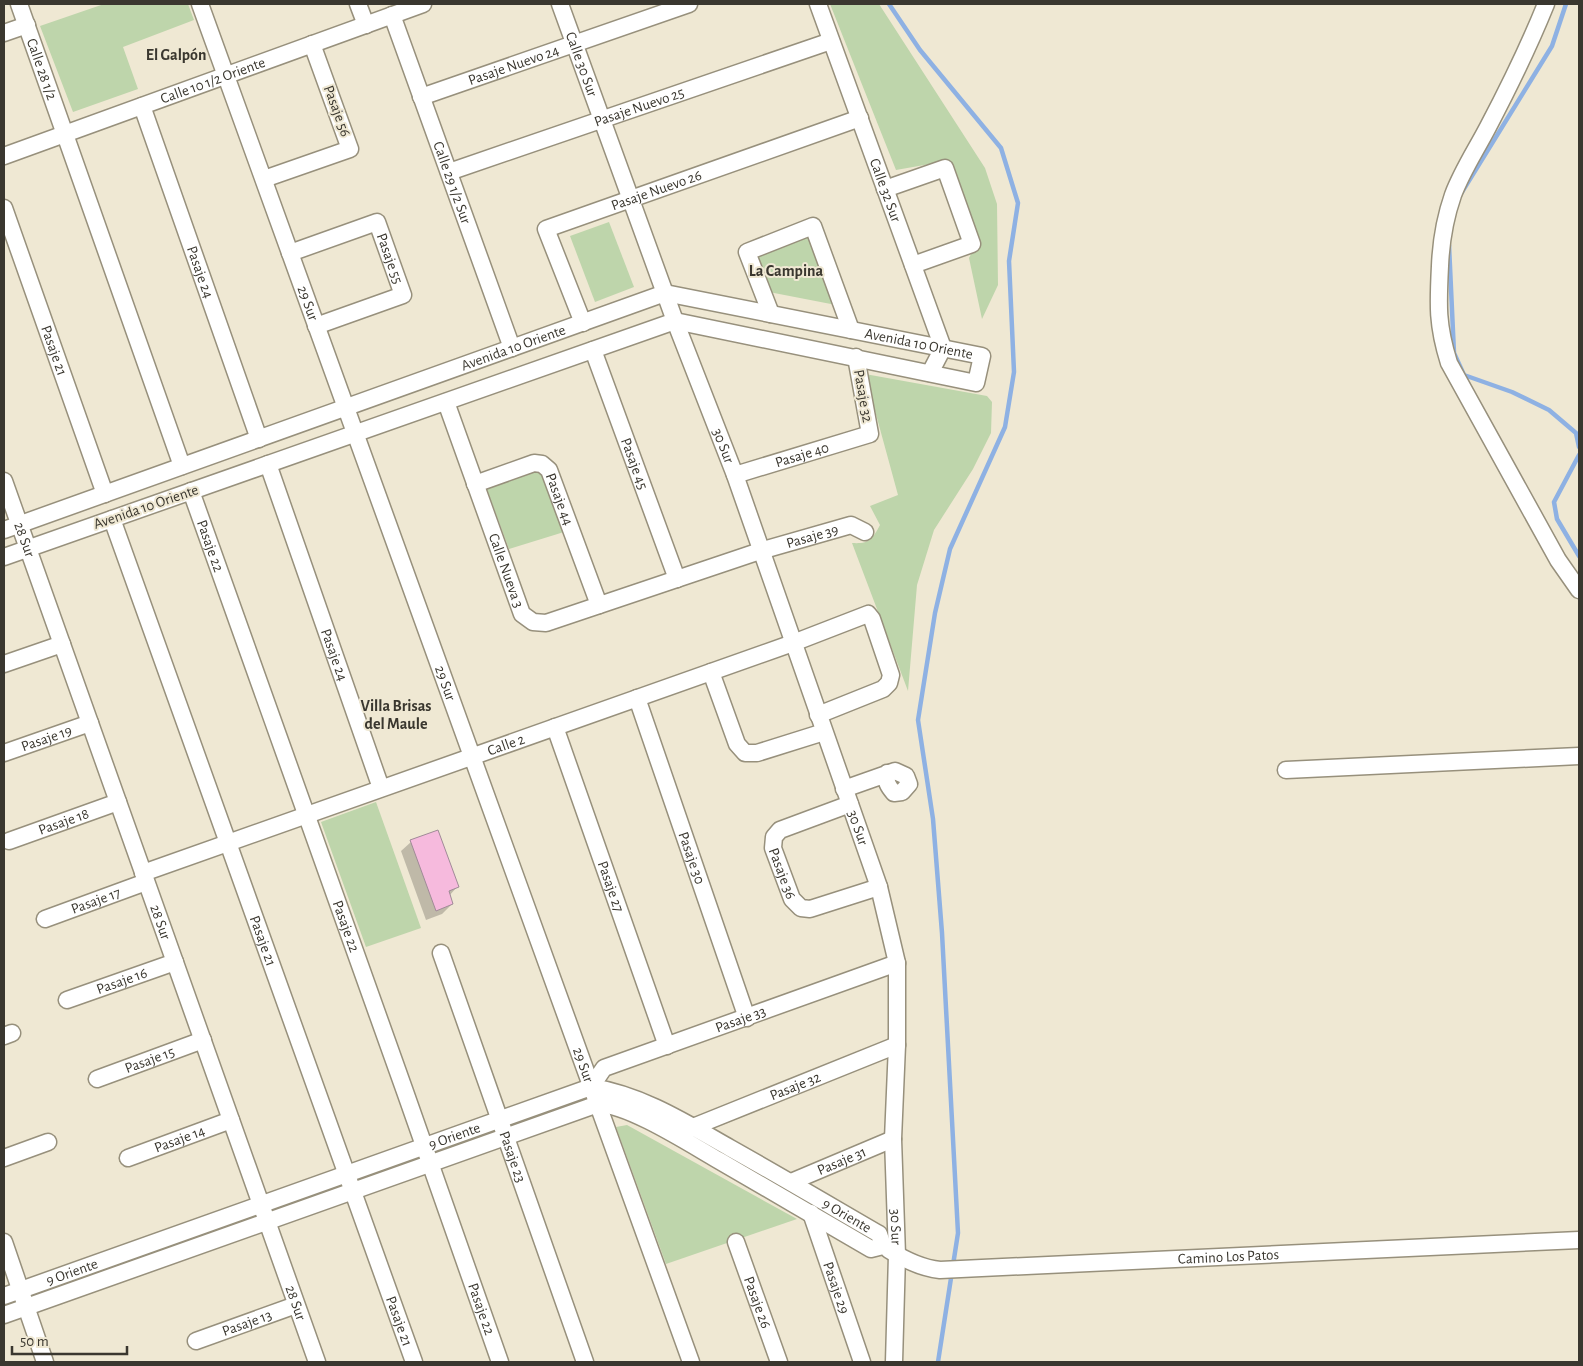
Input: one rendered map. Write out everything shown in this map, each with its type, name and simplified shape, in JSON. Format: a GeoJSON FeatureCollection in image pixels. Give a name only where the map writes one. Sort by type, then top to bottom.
{"type":"FeatureCollection","features":[{"type":"Feature","properties":{"kind":"street","name":"Calle 28 1/2"},"geometry":{"type":"LineString","coordinates":[[19,4],[64,134]]}},
{"type":"Feature","properties":{"kind":"street","name":"29 Sur"},"geometry":{"type":"LineString","coordinates":[[200,4],[691,1362]]}},
{"type":"Feature","properties":{"kind":"street"},"geometry":{"type":"LineString","coordinates":[[358,4],[366,24]]}},
{"type":"Feature","properties":{"kind":"street","name":"Calle 10 1/2 Oriente"},"geometry":{"type":"LineString","coordinates":[[4,156],[423,4]]}},
{"type":"Feature","properties":{"kind":"street","name":"Calle 30 Sur"},"geometry":{"type":"LineString","coordinates":[[560,4],[675,321]]}},
{"type":"Feature","properties":{"kind":"street","name":"Pasaje Nuevo 24"},"geometry":{"type":"LineString","coordinates":[[421,97],[689,4]]}},
{"type":"Feature","properties":{"kind":"street","name":"Calle 32 Sur"},"geometry":{"type":"LineString","coordinates":[[818,4],[943,348]]}},
{"type":"Feature","properties":{"kind":"street"},"geometry":{"type":"LineString","coordinates":[[1546,4],[1506,91],[1453,195],[1441,249],[1437,299],[1442,339],[1449,363],[1558,560],[1579,590]]}},
{"type":"Feature","properties":{"kind":"street","name":"Calle 29 1/2 Sur"},"geometry":{"type":"LineString","coordinates":[[392,15],[512,348]]}},
{"type":"Feature","properties":{"kind":"street"},"geometry":{"type":"LineString","coordinates":[[4,33],[26,25]]}},
{"type":"Feature","properties":{"kind":"street","name":"Pasaje Nuevo 25"},"geometry":{"type":"LineString","coordinates":[[449,172],[831,41]]}},
{"type":"Feature","properties":{"kind":"street","name":"Pasaje 56"},"geometry":{"type":"LineString","coordinates":[[264,179],[350,148],[312,44]]}},
{"type":"Feature","properties":{"kind":"street","name":"Pasaje 24"},"geometry":{"type":"LineString","coordinates":[[142,106],[259,439]]}},
{"type":"Feature","properties":{"kind":"street","name":"Pasaje Nuevo 26"},"geometry":{"type":"LineString","coordinates":[[583,323],[546,229],[860,118]]}},
{"type":"Feature","properties":{"kind":"street"},"geometry":{"type":"LineString","coordinates":[[64,134],[182,466]]}},
{"type":"Feature","properties":{"kind":"street"},"geometry":{"type":"LineString","coordinates":[[885,189],[945,168],[972,244],[913,265]]}},
{"type":"Feature","properties":{"kind":"street","name":"Pasaje 21"},"geometry":{"type":"LineString","coordinates":[[4,208],[105,494]]}},
{"type":"Feature","properties":{"kind":"street","name":"Pasaje 55"},"geometry":{"type":"LineString","coordinates":[[290,252],[377,222],[400,285],[403,294],[316,326]]}},
{"type":"Feature","properties":{"kind":"street"},"geometry":{"type":"LineString","coordinates":[[770,314],[747,252],[813,226],[851,330]]}},
{"type":"Feature","properties":{"kind":"street","name":"Avenida 10 Oriente"},"geometry":{"type":"LineString","coordinates":[[4,558],[675,321],[976,383],[982,356],[665,293],[12,527]]}},
{"type":"Feature","properties":{"kind":"street","name":"30 Sur"},"geometry":{"type":"LineString","coordinates":[[675,321],[735,476],[879,887],[897,963],[897,1045],[890,1251],[894,1362]]}},
{"type":"Feature","properties":{"kind":"street"},"geometry":{"type":"LineString","coordinates":[[930,373],[943,348]]}},
{"type":"Feature","properties":{"kind":"street","name":"Pasaje 45"},"geometry":{"type":"LineString","coordinates":[[593,350],[678,579]]}},
{"type":"Feature","properties":{"kind":"street","name":"Pasaje 32"},"geometry":{"type":"LineString","coordinates":[[856,357],[870,434]]}},
{"type":"Feature","properties":{"kind":"street","name":"Calle Nueva 3"},"geometry":{"type":"LineString","coordinates":[[446,402],[522,614],[533,622],[546,623],[760,551]]}},
{"type":"Feature","properties":{"kind":"street","name":"Pasaje 40"},"geometry":{"type":"LineString","coordinates":[[735,476],[870,434]]}},
{"type":"Feature","properties":{"kind":"street","name":"Pasaje 44"},"geometry":{"type":"LineString","coordinates":[[475,484],[534,463],[542,464],[549,470],[599,605]]}},
{"type":"Feature","properties":{"kind":"street","name":"Pasaje 24"},"geometry":{"type":"LineString","coordinates":[[268,464],[381,788]]}},
{"type":"Feature","properties":{"kind":"street","name":"28 Sur"},"geometry":{"type":"LineString","coordinates":[[4,481],[12,527],[28,549],[317,1362]]}},
{"type":"Feature","properties":{"kind":"street","name":"Pasaje 22"},"geometry":{"type":"LineString","coordinates":[[191,491],[425,1146],[500,1362]]}},
{"type":"Feature","properties":{"kind":"street","name":"Pasaje 21"},"geometry":{"type":"LineString","coordinates":[[112,519],[414,1362]]}},
{"type":"Feature","properties":{"kind":"street","name":"Pasaje 39"},"geometry":{"type":"LineString","coordinates":[[760,551],[852,525],[864,532]]}},
{"type":"Feature","properties":{"kind":"street","name":"Calle 2"},"geometry":{"type":"LineString","coordinates":[[144,877],[228,842],[712,672],[868,614],[872,619],[891,675],[889,683],[883,689],[818,715]]}},
{"type":"Feature","properties":{"kind":"street"},"geometry":{"type":"LineString","coordinates":[[4,664],[62,644]]}},
{"type":"Feature","properties":{"kind":"street"},"geometry":{"type":"LineString","coordinates":[[712,672],[737,744],[745,753],[757,753],[824,732]]}},
{"type":"Feature","properties":{"kind":"street","name":"Pasaje 30"},"geometry":{"type":"LineString","coordinates":[[637,698],[748,1018]]}},
{"type":"Feature","properties":{"kind":"street","name":"Pasaje 19"},"geometry":{"type":"LineString","coordinates":[[4,753],[90,722]]}},
{"type":"Feature","properties":{"kind":"street","name":"Pasaje 27"},"geometry":{"type":"LineString","coordinates":[[555,727],[667,1046]]}},
{"type":"Feature","properties":{"kind":"street"},"geometry":{"type":"LineString","coordinates":[[1286,770],[1579,756]]}},
{"type":"Feature","properties":{"kind":"street"},"geometry":{"type":"LineString","coordinates":[[844,789],[887,773]]}},
{"type":"Feature","properties":{"kind":"street","name":"Pasaje 18"},"geometry":{"type":"LineString","coordinates":[[9,841],[118,802]]}},
{"type":"Feature","properties":{"kind":"street","name":"Pasaje 36"},"geometry":{"type":"LineString","coordinates":[[850,804],[780,830],[774,837],[772,848],[792,899],[801,908],[810,910],[879,887]]}},
{"type":"Feature","properties":{"kind":"street","name":"Pasaje 17"},"geometry":{"type":"LineString","coordinates":[[45,919],[144,877]]}},
{"type":"Feature","properties":{"kind":"street","name":"Pasaje 23"},"geometry":{"type":"LineString","coordinates":[[441,953],[585,1362]]}},
{"type":"Feature","properties":{"kind":"street","name":"Pasaje 16"},"geometry":{"type":"LineString","coordinates":[[67,1000],[175,962]]}},
{"type":"Feature","properties":{"kind":"street","name":"Pasaje 33"},"geometry":{"type":"LineString","coordinates":[[591,1087],[604,1068],[748,1018],[897,963]]}},
{"type":"Feature","properties":{"kind":"street","name":"Pasaje 15"},"geometry":{"type":"LineString","coordinates":[[97,1079],[202,1040]]}},
{"type":"Feature","properties":{"kind":"street","name":"Pasaje 32"},"geometry":{"type":"LineString","coordinates":[[693,1127],[897,1045]]}},
{"type":"Feature","properties":{"kind":"street","name":"9 Oriente"},"geometry":{"type":"LineString","coordinates":[[4,1296],[591,1087],[609,1090],[638,1099],[693,1127],[879,1234],[890,1251]]}},
{"type":"Feature","properties":{"kind":"street","name":"9 Oriente"},"geometry":{"type":"LineString","coordinates":[[4,1315],[598,1104],[619,1108],[641,1118],[680,1138],[871,1249],[890,1251]]}},
{"type":"Feature","properties":{"kind":"street","name":"Pasaje 14"},"geometry":{"type":"LineString","coordinates":[[128,1158],[231,1120]]}},
{"type":"Feature","properties":{"kind":"street","name":"Pasaje 31"},"geometry":{"type":"LineString","coordinates":[[791,1182],[893,1139]]}},
{"type":"Feature","properties":{"kind":"street"},"geometry":{"type":"LineString","coordinates":[[4,1158],[48,1142]]}},
{"type":"Feature","properties":{"kind":"street","name":"Pasaje 29"},"geometry":{"type":"LineString","coordinates":[[810,1213],[862,1362]]}},
{"type":"Feature","properties":{"kind":"street","name":"Camino Los Patos"},"geometry":{"type":"LineString","coordinates":[[890,1251],[927,1269],[946,1270],[1579,1240]]}},
{"type":"Feature","properties":{"kind":"street"},"geometry":{"type":"LineString","coordinates":[[4,1242],[45,1362]]}},
{"type":"Feature","properties":{"kind":"street","name":"Pasaje 26"},"geometry":{"type":"LineString","coordinates":[[736,1242],[779,1362]]}},
{"type":"Feature","properties":{"kind":"street","name":"Pasaje 13"},"geometry":{"type":"LineString","coordinates":[[196,1341],[296,1305]]}},
{"type":"Feature","properties":{"kind":"green space"},"geometry":{"type":"Polygon","coordinates":[[[104,4],[188,4],[194,20],[123,47],[138,89],[73,112],[40,26],[104,4]]]}},
{"type":"Feature","properties":{"kind":"green space"},"geometry":{"type":"Polygon","coordinates":[[[830,4],[879,4],[985,168],[997,204],[998,285],[982,319],[969,258],[979,239],[947,161],[896,170],[830,4]]]}},
{"type":"Feature","properties":{"kind":"green space"},"geometry":{"type":"Polygon","coordinates":[[[609,222],[634,287],[595,302],[570,236],[609,222]]]}},
{"type":"Feature","properties":{"kind":"green space"},"geometry":{"type":"Polygon","coordinates":[[[808,237],[836,305],[769,292],[754,258],[808,237]]]}},
{"type":"Feature","properties":{"kind":"green space"},"geometry":{"type":"Polygon","coordinates":[[[865,374],[987,396],[992,402],[991,433],[973,469],[934,530],[917,585],[908,691],[852,543],[866,542],[875,534],[880,525],[870,506],[898,495],[865,374]]]}},
{"type":"Feature","properties":{"kind":"green space"},"geometry":{"type":"Polygon","coordinates":[[[533,469],[545,475],[564,532],[509,549],[486,487],[533,469]]]}},
{"type":"Feature","properties":{"kind":"green space"},"geometry":{"type":"Polygon","coordinates":[[[376,802],[421,928],[366,947],[321,822],[376,802]]]}},
{"type":"Feature","properties":{"kind":"green space"},"geometry":{"type":"Polygon","coordinates":[[[627,1125],[797,1219],[666,1264],[616,1127],[627,1125]]]}},
{"type":"Feature","properties":{"kind":"building"},"geometry":{"type":"Polygon","coordinates":[[[438,830],[459,887],[449,891],[453,904],[436,911],[410,840],[438,830]]]}},
{"type":"Feature","properties":{"kind":"waterway"},"geometry":{"type":"LineString","coordinates":[[889,4],[920,50],[1001,148],[1018,203],[1009,261],[1014,372],[1005,427],[950,549],[935,613],[918,720],[933,819],[942,933],[958,1233],[938,1362]]}},
{"type":"Feature","properties":{"kind":"waterway"},"geometry":{"type":"LineString","coordinates":[[1462,192],[1552,46],[1566,4]]}},
{"type":"Feature","properties":{"kind":"waterway"},"geometry":{"type":"LineString","coordinates":[[1449,245],[1454,353],[1464,375],[1512,392],[1549,410],[1576,433],[1579,447]]}},
{"type":"Feature","properties":{"kind":"waterway"},"geometry":{"type":"LineString","coordinates":[[1579,455],[1554,502],[1557,519],[1579,556]]}},
{"type":"Feature","properties":{"kind":"district","name":"El Galpón"},"geometry":{"type":"Point","coordinates":[176,55]}},
{"type":"Feature","properties":{"kind":"district","name":"La Campina"},"geometry":{"type":"Point","coordinates":[786,271]}},
{"type":"Feature","properties":{"kind":"district","name":"Villa Brisas del Maule"},"geometry":{"type":"Point","coordinates":[396,715]}}]}
